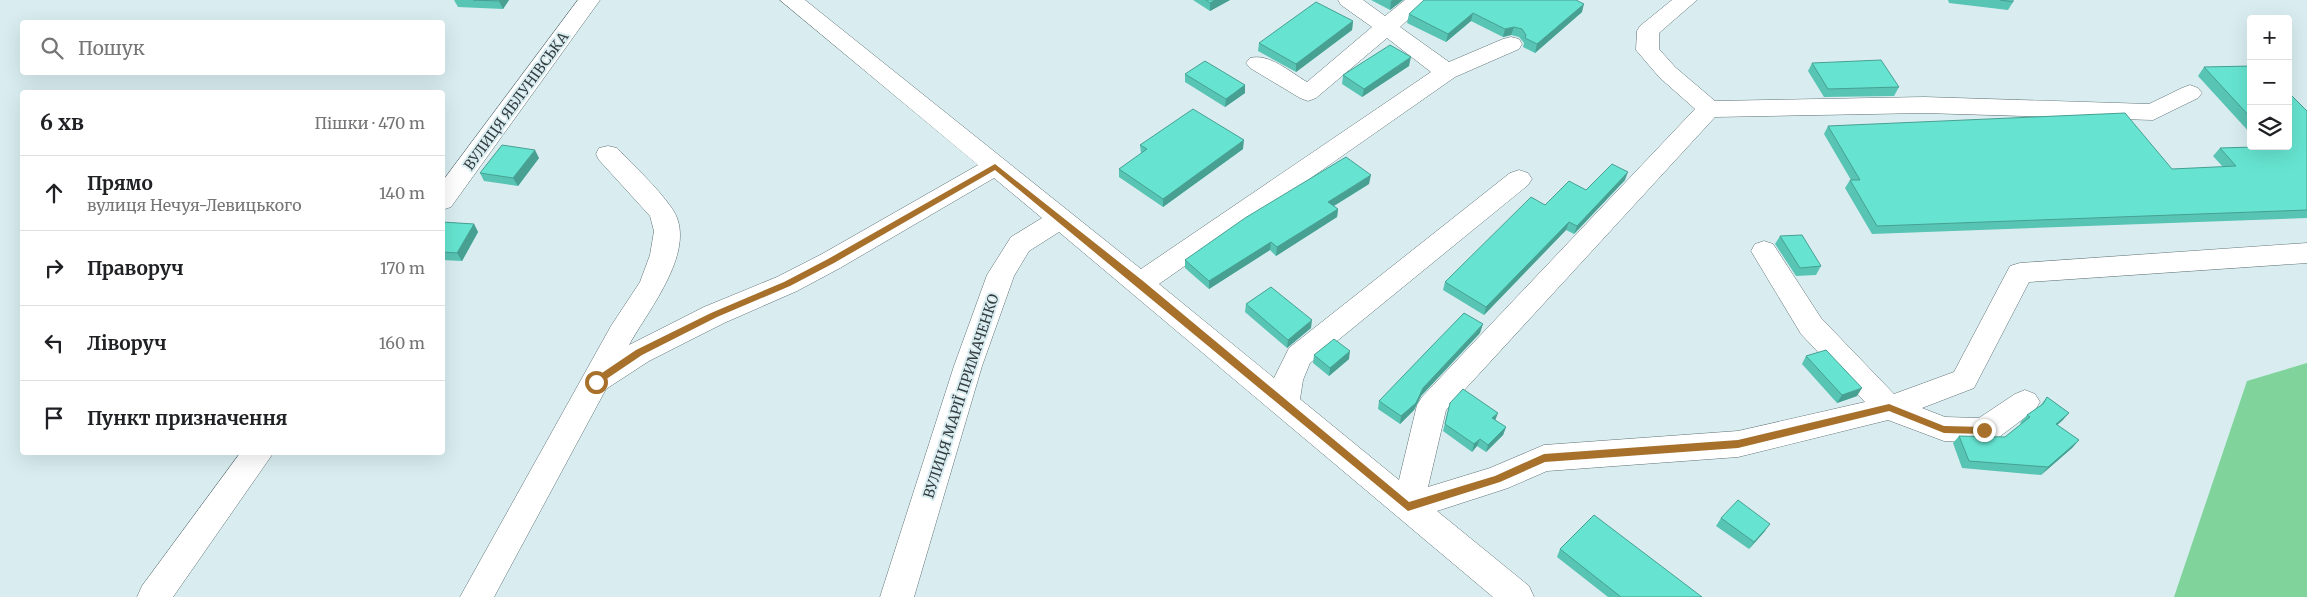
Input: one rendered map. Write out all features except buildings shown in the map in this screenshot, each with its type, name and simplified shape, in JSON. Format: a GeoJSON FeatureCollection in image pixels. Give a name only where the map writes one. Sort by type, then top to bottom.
{"type":"FeatureCollection","features":[{"type":"Feature","properties":{"kind":"street","name":"ВУЛИЦЯ ЯБЛУНІВСЬКА"},"geometry":{"type":"LineString","coordinates":[[445,197],[589,0]]}},
{"type":"Feature","properties":{"kind":"street"},"geometry":{"type":"LineString","coordinates":[[791,0],[1140,283],[1518,597]]}},
{"type":"Feature","properties":{"kind":"street"},"geometry":{"type":"LineString","coordinates":[[1349,0],[1447,72]]}},
{"type":"Feature","properties":{"kind":"street"},"geometry":{"type":"LineString","coordinates":[[1258,63],[1308,93],[1418,0]]}},
{"type":"Feature","properties":{"kind":"street"},"geometry":{"type":"LineString","coordinates":[[1686,0],[1665,15],[1648,31],[1647,50],[1667,72],[1709,109],[1924,104],[2153,112],[2190,93]]}},
{"type":"Feature","properties":{"kind":"street"},"geometry":{"type":"LineString","coordinates":[[1140,283],[1447,72],[1511,44]]}},
{"type":"Feature","properties":{"kind":"street"},"geometry":{"type":"LineString","coordinates":[[1408,507],[1432,404],[1709,109]]}},
{"type":"Feature","properties":{"kind":"street"},"geometry":{"type":"LineString","coordinates":[[477,597],[621,334],[653,285],[663,256],[666,231],[662,213],[608,154]]}},
{"type":"Feature","properties":{"kind":"street"},"geometry":{"type":"LineString","coordinates":[[596,382],[639,353],[714,315],[787,284],[831,261],[995,166]]}},
{"type":"Feature","properties":{"kind":"street"},"geometry":{"type":"LineString","coordinates":[[1285,405],[1288,380],[1299,356],[1519,179]]}},
{"type":"Feature","properties":{"kind":"street","name":"ВУЛИЦЯ МАРІЇ ПРИМАЧЕНКО"},"geometry":{"type":"LineString","coordinates":[[897,597],[968,366],[1001,275],[1020,244],[1060,219]]}},
{"type":"Feature","properties":{"kind":"street"},"geometry":{"type":"LineString","coordinates":[[1764,251],[1811,326],[1889,408],[1944,429],[1984,430],[2025,402]]}},
{"type":"Feature","properties":{"kind":"street"},"geometry":{"type":"LineString","coordinates":[[1408,507],[1497,479],[1544,458],[1738,444],[1889,408],[1964,380],[2020,273],[2307,252]]}},
{"type":"Feature","properties":{"kind":"street"},"geometry":{"type":"LineString","coordinates":[[154,597],[257,455]]}},
{"type":"Feature","properties":{"kind":"green space"},"geometry":{"type":"Polygon","coordinates":[[[2307,363],[2307,597],[2174,597],[2247,381],[2307,363]]]}},
{"type":"Feature","properties":{"kind":"route"},"geometry":{"type":"LineString","coordinates":[[596,382],[639,353],[714,315],[787,284],[831,261],[995,166],[1140,283],[1408,507],[1497,479],[1544,458],[1738,444],[1889,408],[1944,429],[1984,430]]}}]}
